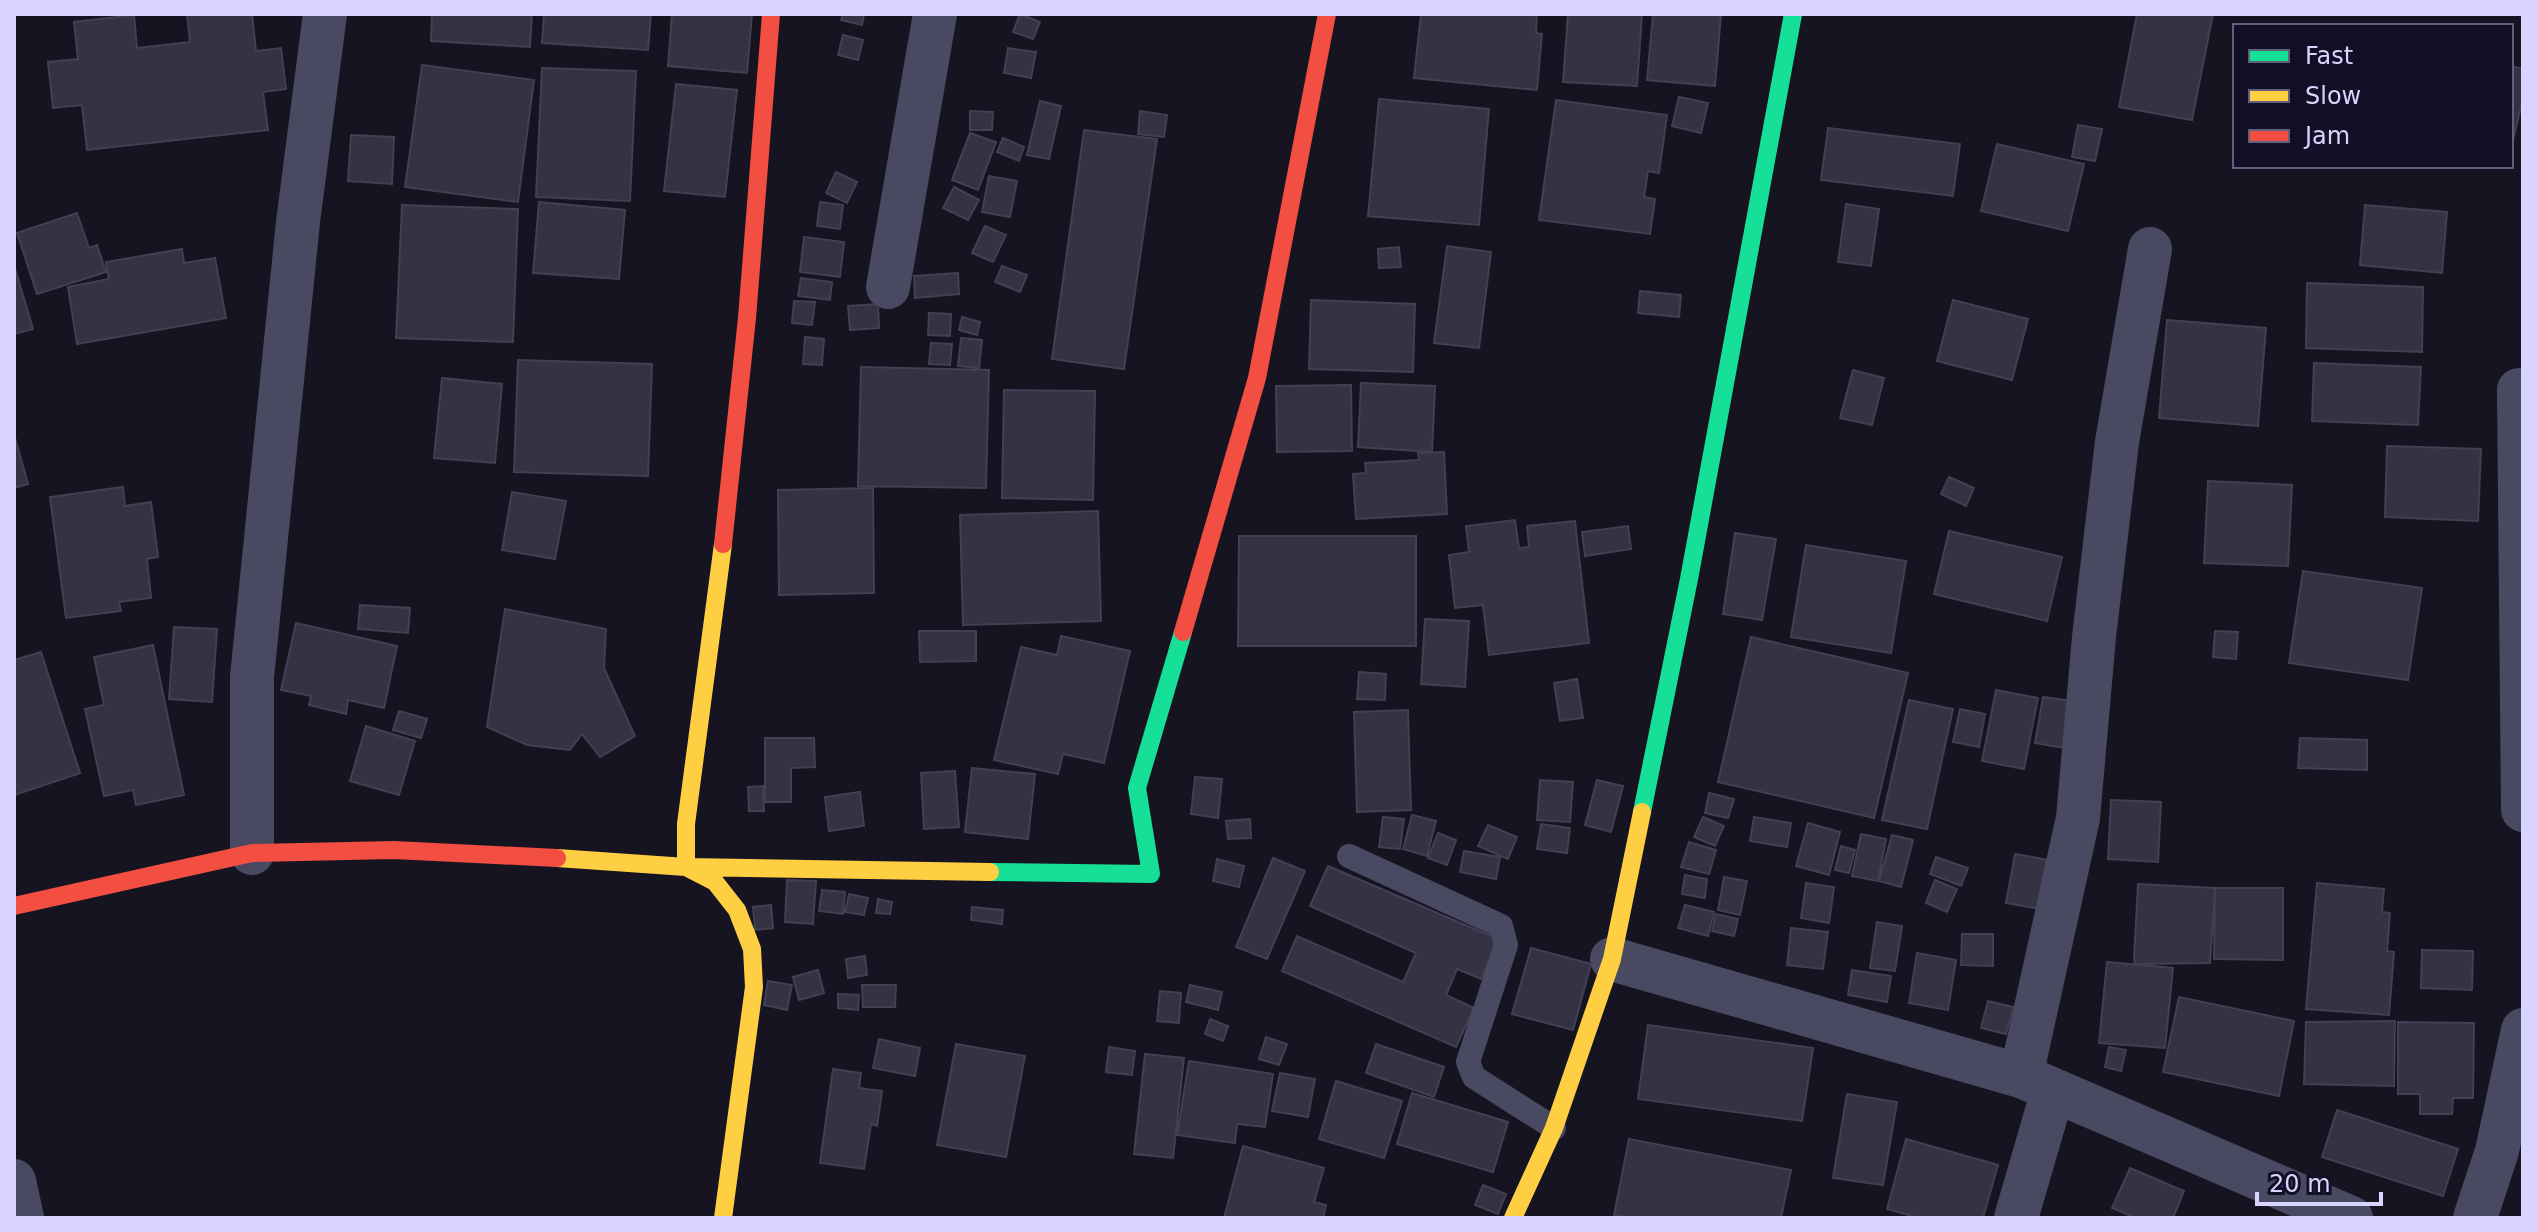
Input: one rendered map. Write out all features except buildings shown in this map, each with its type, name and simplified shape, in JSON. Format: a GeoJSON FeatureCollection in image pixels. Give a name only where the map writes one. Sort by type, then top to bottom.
{"type":"FeatureCollection","features":[{"type":"Feature","properties":{"kind":"street"},"geometry":{"type":"LineString","coordinates":[[252,853],[252,677],[298,222],[325,14]]}},
{"type":"Feature","properties":{"kind":"street"},"geometry":{"type":"LineString","coordinates":[[686,867],[686,824],[726,535],[756,233],[771,14]]}},
{"type":"Feature","properties":{"kind":"street"},"geometry":{"type":"LineString","coordinates":[[888,287],[935,14]]}},
{"type":"Feature","properties":{"kind":"street"},"geometry":{"type":"LineString","coordinates":[[14,906],[252,853],[409,851],[686,867],[1151,874],[1137,788],[1257,378],[1327,14]]}},
{"type":"Feature","properties":{"kind":"street"},"geometry":{"type":"LineString","coordinates":[[1513,1218],[1554,1128],[1612,959],[1692,564],[1793,14]]}},
{"type":"Feature","properties":{"kind":"street"},"geometry":{"type":"LineString","coordinates":[[2016,1218],[2078,818],[2094,637],[2117,442],[2150,249]]}},
{"type":"Feature","properties":{"kind":"street"},"geometry":{"type":"LineString","coordinates":[[2519,390],[2523,810]]}},
{"type":"Feature","properties":{"kind":"street"},"geometry":{"type":"LineString","coordinates":[[686,867],[715,882],[737,910],[752,949],[754,987],[723,1218]]}},
{"type":"Feature","properties":{"kind":"street"},"geometry":{"type":"LineString","coordinates":[[1612,959],[2037,1083],[2351,1218]]}},
{"type":"Feature","properties":{"kind":"street"},"geometry":{"type":"LineString","coordinates":[[2475,1218],[2497,1151],[2523,1030]]}},
{"type":"Feature","properties":{"kind":"street"},"geometry":{"type":"LineString","coordinates":[[14,1181],[22,1218]]}},
{"type":"Feature","properties":{"kind":"lane"},"geometry":{"type":"LineString","coordinates":[[1349,856],[1501,926],[1506,945],[1468,1062],[1474,1077],[1554,1128]]}},
{"type":"Feature","properties":{"kind":"traffic: fast"},"geometry":{"type":"LineString","coordinates":[[1642,812],[1689,579],[1793,14]]}},
{"type":"Feature","properties":{"kind":"traffic: fast"},"geometry":{"type":"LineString","coordinates":[[990,872],[1151,874],[1137,788],[1183,632]]}},
{"type":"Feature","properties":{"kind":"traffic: slow"},"geometry":{"type":"LineString","coordinates":[[723,544],[686,824],[686,867],[990,872]]}},
{"type":"Feature","properties":{"kind":"traffic: slow"},"geometry":{"type":"LineString","coordinates":[[1513,1218],[1554,1128],[1612,959],[1642,812]]}},
{"type":"Feature","properties":{"kind":"traffic: slow"},"geometry":{"type":"LineString","coordinates":[[557,858],[686,867],[715,882],[737,910],[752,949],[754,987],[723,1218]]}},
{"type":"Feature","properties":{"kind":"traffic: jam"},"geometry":{"type":"LineString","coordinates":[[723,544],[747,318],[771,14]]}},
{"type":"Feature","properties":{"kind":"traffic: jam"},"geometry":{"type":"LineString","coordinates":[[1183,632],[1257,378],[1327,14]]}},
{"type":"Feature","properties":{"kind":"traffic: jam"},"geometry":{"type":"LineString","coordinates":[[14,906],[252,853],[394,850],[557,858]]}}]}
